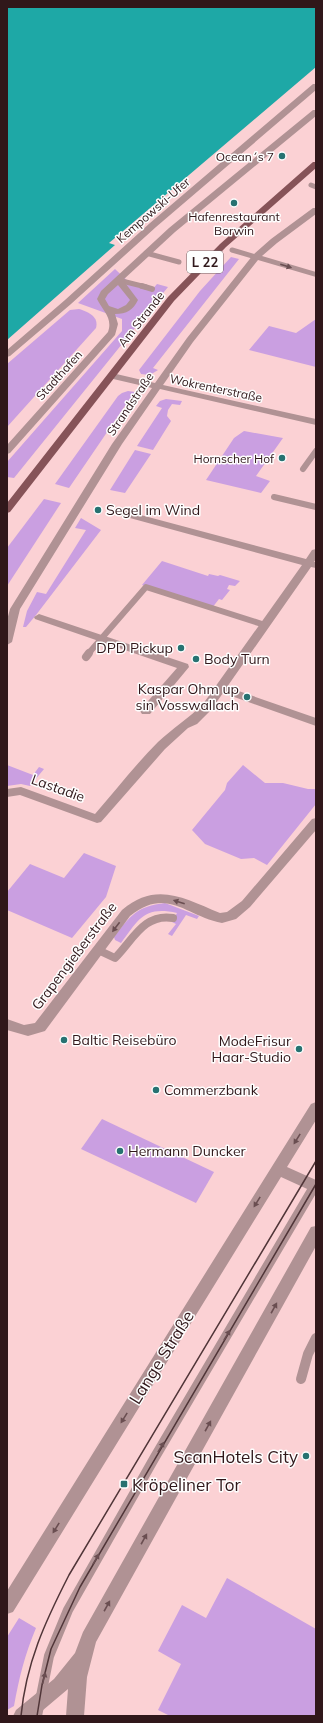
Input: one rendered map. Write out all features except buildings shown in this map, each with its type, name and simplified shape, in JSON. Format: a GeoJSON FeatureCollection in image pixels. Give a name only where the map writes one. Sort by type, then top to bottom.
{"type":"FeatureCollection","features":[{"type":"Feature","properties":{"kind":"main road","name":"Am Strande"},"geometry":{"type":"LineString","coordinates":[[7,510],[171,299],[199,268],[237,232],[316,164]]}},
{"type":"Feature","properties":{"kind":"street","name":"Kempowski-Ufer"},"geometry":{"type":"LineString","coordinates":[[7,354],[68,302],[158,220],[316,86]]}},
{"type":"Feature","properties":{"kind":"street","name":"Kempowski-Ufer"},"geometry":{"type":"LineString","coordinates":[[109,310],[106,308],[101,299],[104,292],[178,225],[315,114]]}},
{"type":"Feature","properties":{"kind":"street","name":"Strandstraße"},"geometry":{"type":"LineString","coordinates":[[7,642],[14,609],[81,500],[156,387],[190,340],[256,257],[274,241],[316,210]]}},
{"type":"Feature","properties":{"kind":"street"},"geometry":{"type":"LineString","coordinates":[[256,257],[316,275]]}},
{"type":"Feature","properties":{"kind":"street"},"geometry":{"type":"LineString","coordinates":[[109,310],[125,311],[132,307],[134,300],[118,280]]}},
{"type":"Feature","properties":{"kind":"street","name":"Stadthafen"},"geometry":{"type":"LineString","coordinates":[[7,451],[112,333],[115,326],[114,319],[109,310]]}},
{"type":"Feature","properties":{"kind":"street","name":"Wokrenterstraße"},"geometry":{"type":"LineString","coordinates":[[112,376],[316,422]]}},
{"type":"Feature","properties":{"kind":"street"},"geometry":{"type":"LineString","coordinates":[[122,513],[312,564]]}},
{"type":"Feature","properties":{"kind":"street"},"geometry":{"type":"LineString","coordinates":[[316,552],[312,564],[220,688],[316,722]]}},
{"type":"Feature","properties":{"kind":"street"},"geometry":{"type":"LineString","coordinates":[[39,618],[184,666],[146,710]]}},
{"type":"Feature","properties":{"kind":"street","name":"Lastadie"},"geometry":{"type":"LineString","coordinates":[[7,793],[21,791],[97,819],[161,746],[175,732],[201,714],[220,688]]}},
{"type":"Feature","properties":{"kind":"street","name":"Grapengießerstraße"},"geometry":{"type":"LineString","coordinates":[[7,1024],[25,1032],[32,1031],[40,1027],[126,913],[135,905],[144,900],[156,898],[169,899],[181,902],[215,917],[225,919],[233,915],[246,904],[316,822]]}},
{"type":"Feature","properties":{"kind":"street","name":"Lange Straße"},"geometry":{"type":"LineString","coordinates":[[7,1606],[316,1108]]}},
{"type":"Feature","properties":{"kind":"street"},"geometry":{"type":"LineString","coordinates":[[278,1169],[315,1187]]}},
{"type":"Feature","properties":{"kind":"street"},"geometry":{"type":"LineString","coordinates":[[75,1716],[76,1690],[80,1660],[89,1638],[316,1232]]}},
{"type":"Feature","properties":{"kind":"street"},"geometry":{"type":"LineString","coordinates":[[22,1716],[38,1709],[80,1660]]}},
{"type":"Feature","properties":{"kind":"lane"},"geometry":{"type":"LineString","coordinates":[[232,250],[256,257]]}},
{"type":"Feature","properties":{"kind":"lane"},"geometry":{"type":"LineString","coordinates":[[146,253],[179,262]]}},
{"type":"Feature","properties":{"kind":"lane"},"geometry":{"type":"LineString","coordinates":[[118,280],[152,289]]}},
{"type":"Feature","properties":{"kind":"lane"},"geometry":{"type":"LineString","coordinates":[[304,469],[316,451]]}},
{"type":"Feature","properties":{"kind":"lane"},"geometry":{"type":"LineString","coordinates":[[274,497],[316,507]]}},
{"type":"Feature","properties":{"kind":"lane"},"geometry":{"type":"LineString","coordinates":[[86,657],[146,587],[266,625]]}},
{"type":"Feature","properties":{"kind":"lane"},"geometry":{"type":"LineString","coordinates":[[98,950],[115,958],[145,923],[155,917],[164,916],[173,918]]}},
{"type":"Feature","properties":{"kind":"lane"},"geometry":{"type":"LineString","coordinates":[[38,1709],[49,1656],[68,1610],[155,1457],[315,1187]]}},
{"type":"Feature","properties":{"kind":"lane"},"geometry":{"type":"LineString","coordinates":[[300,1378],[308,1354],[316,1338]]}},
{"type":"Feature","properties":{"kind":"shaded area"},"geometry":{"type":"Polygon","coordinates":[[[231,257],[239,259],[153,368],[158,370],[150,375],[141,374],[139,370],[200,291],[231,257]]]}},
{"type":"Feature","properties":{"kind":"shaded area"},"geometry":{"type":"Polygon","coordinates":[[[115,269],[132,285],[151,291],[157,284],[168,287],[14,478],[7,477],[7,462],[122,331],[122,319],[78,303],[115,269]]]}},
{"type":"Feature","properties":{"kind":"shaded area"},"geometry":{"type":"Polygon","coordinates":[[[79,309],[90,313],[95,318],[97,324],[96,328],[7,427],[7,364],[70,310],[79,309]]]}},
{"type":"Feature","properties":{"kind":"shaded area"},"geometry":{"type":"Polygon","coordinates":[[[316,319],[316,367],[249,350],[269,326],[296,333],[316,319]]]}},
{"type":"Feature","properties":{"kind":"shaded area"},"geometry":{"type":"Polygon","coordinates":[[[128,391],[139,394],[138,398],[131,397],[69,488],[55,484],[118,396],[128,391]]]}},
{"type":"Feature","properties":{"kind":"shaded area"},"geometry":{"type":"Polygon","coordinates":[[[166,399],[182,401],[180,405],[172,404],[168,410],[167,416],[171,421],[153,450],[137,446],[162,408],[156,406],[160,401],[166,399]]]}},
{"type":"Feature","properties":{"kind":"shaded area"},"geometry":{"type":"Polygon","coordinates":[[[244,431],[283,438],[256,476],[270,481],[261,493],[206,480],[234,438],[244,431]]]}},
{"type":"Feature","properties":{"kind":"shaded area"},"geometry":{"type":"Polygon","coordinates":[[[135,450],[151,454],[125,493],[110,490],[135,450]]]}},
{"type":"Feature","properties":{"kind":"shaded area"},"geometry":{"type":"Polygon","coordinates":[[[44,499],[61,503],[7,586],[7,548],[44,499]]]}},
{"type":"Feature","properties":{"kind":"shaded area"},"geometry":{"type":"Polygon","coordinates":[[[81,518],[101,530],[36,615],[26,627],[23,627],[27,611],[37,592],[46,594],[86,530],[75,528],[81,518]]]}},
{"type":"Feature","properties":{"kind":"shaded area"},"geometry":{"type":"Polygon","coordinates":[[[162,561],[208,576],[209,574],[220,575],[240,581],[235,586],[229,585],[227,589],[230,590],[222,600],[219,599],[212,608],[142,585],[162,561]]]}},
{"type":"Feature","properties":{"kind":"shaded area"},"geometry":{"type":"Polygon","coordinates":[[[7,765],[33,775],[39,767],[44,769],[30,786],[21,784],[7,786],[7,765]]]}},
{"type":"Feature","properties":{"kind":"shaded area"},"geometry":{"type":"Polygon","coordinates":[[[243,765],[265,783],[283,783],[308,789],[316,789],[316,804],[267,865],[254,858],[241,859],[205,844],[192,830],[225,790],[227,783],[243,765]]]}},
{"type":"Feature","properties":{"kind":"shaded area"},"geometry":{"type":"Polygon","coordinates":[[[84,853],[116,866],[106,897],[72,938],[7,910],[7,892],[30,864],[64,878],[84,853]]]}},
{"type":"Feature","properties":{"kind":"shaded area"},"geometry":{"type":"Polygon","coordinates":[[[165,903],[199,916],[197,919],[186,915],[172,936],[168,934],[176,924],[172,922],[177,913],[157,911],[150,913],[143,916],[138,921],[121,943],[115,940],[114,937],[135,913],[155,904],[165,903]]]}},
{"type":"Feature","properties":{"kind":"shaded area"},"geometry":{"type":"Polygon","coordinates":[[[102,1119],[214,1172],[196,1203],[81,1149],[102,1119]]]}},
{"type":"Feature","properties":{"kind":"shaded area"},"geometry":{"type":"Polygon","coordinates":[[[227,1578],[316,1629],[316,1716],[170,1716],[158,1710],[181,1664],[158,1651],[182,1605],[206,1618],[227,1578]]]}},
{"type":"Feature","properties":{"kind":"shaded area"},"geometry":{"type":"Polygon","coordinates":[[[19,1618],[36,1628],[23,1666],[14,1706],[7,1710],[7,1637],[19,1618]]]}},
{"type":"Feature","properties":{"kind":"water"},"geometry":{"type":"Polygon","coordinates":[[[7,7],[316,7],[316,67],[109,243],[115,245],[7,340],[7,7]]]}},
{"type":"Feature","properties":{"kind":"tram line"},"geometry":{"type":"LineString","coordinates":[[21,1716],[27,1678],[32,1660],[52,1609],[69,1575],[316,1161]]}},
{"type":"Feature","properties":{"kind":"tram line"},"geometry":{"type":"LineString","coordinates":[[37,1716],[42,1685],[51,1649],[80,1587],[316,1184]]}},
{"type":"Feature","properties":{"kind":"place","name":"Ocean´s 7"},"geometry":{"type":"Point","coordinates":[282,156]}},
{"type":"Feature","properties":{"kind":"place","name":"Hafenrestaurant Borwin"},"geometry":{"type":"Point","coordinates":[234,203]}},
{"type":"Feature","properties":{"kind":"place","name":"Hornscher Hof"},"geometry":{"type":"Point","coordinates":[282,458]}},
{"type":"Feature","properties":{"kind":"place","name":"Segel im Wind"},"geometry":{"type":"Point","coordinates":[98,510]}},
{"type":"Feature","properties":{"kind":"place","name":"DPD Pickup"},"geometry":{"type":"Point","coordinates":[181,648]}},
{"type":"Feature","properties":{"kind":"place","name":"Body Turn"},"geometry":{"type":"Point","coordinates":[196,659]}},
{"type":"Feature","properties":{"kind":"place","name":"Kaspar Ohm up sin Vosswallach"},"geometry":{"type":"Point","coordinates":[247,697]}},
{"type":"Feature","properties":{"kind":"place","name":"Baltic Reisebüro"},"geometry":{"type":"Point","coordinates":[64,1040]}},
{"type":"Feature","properties":{"kind":"place","name":"ModeFrisur Haar-Studio"},"geometry":{"type":"Point","coordinates":[299,1049]}},
{"type":"Feature","properties":{"kind":"place","name":"Commerzbank"},"geometry":{"type":"Point","coordinates":[156,1090]}},
{"type":"Feature","properties":{"kind":"place","name":"Hermann Duncker"},"geometry":{"type":"Point","coordinates":[120,1151]}},
{"type":"Feature","properties":{"kind":"place","name":"ScanHotels City"},"geometry":{"type":"Point","coordinates":[306,1456]}},
{"type":"Feature","properties":{"kind":"place","name":"Kröpeliner Tor"},"geometry":{"type":"Point","coordinates":[124,1484]}}]}
